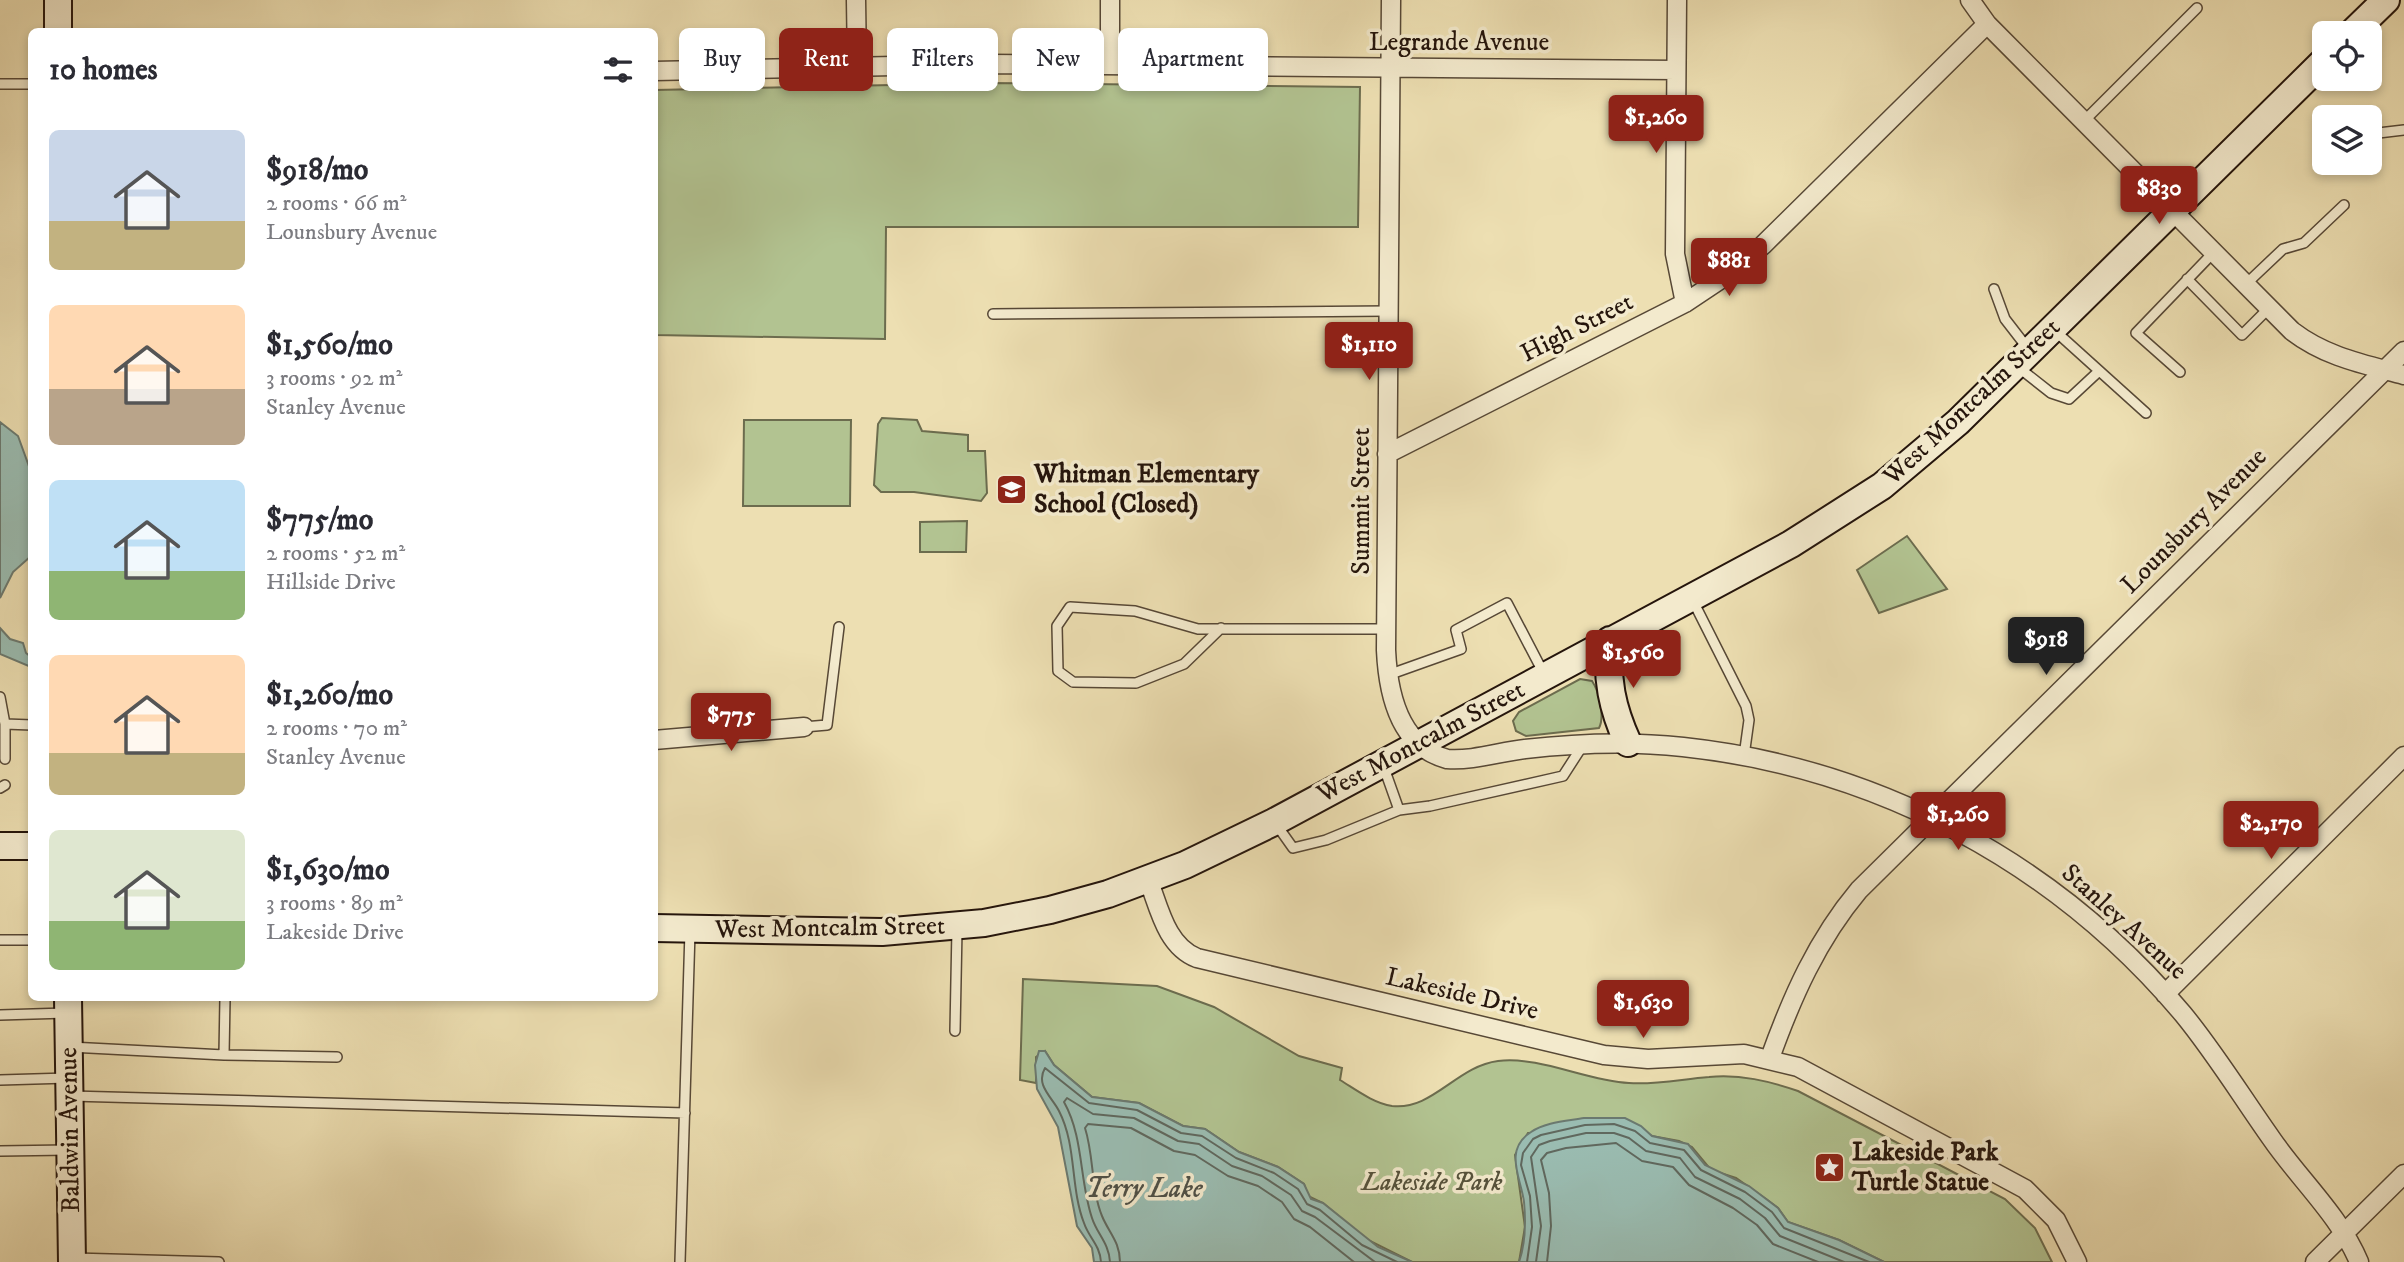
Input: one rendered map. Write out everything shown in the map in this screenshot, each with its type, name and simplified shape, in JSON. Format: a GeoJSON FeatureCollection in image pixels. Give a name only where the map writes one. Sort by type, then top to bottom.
{"type":"FeatureCollection","features":[{"type":"Feature","properties":{"kind":"main road"},"geometry":{"type":"LineString","coordinates":[[58,0],[58,28]]}},
{"type":"Feature","properties":{"kind":"main road"},"geometry":{"type":"LineString","coordinates":[[2364,21],[2386,0]]}},
{"type":"Feature","properties":{"kind":"main road","name":"West Montcalm Street"},"geometry":{"type":"LineString","coordinates":[[658,928],[872,932],[957,927],[1050,910],[1148,879],[1273,822],[1805,536],[1882,486],[1939,440],[2312,73]]}},
{"type":"Feature","properties":{"kind":"main road"},"geometry":{"type":"LineString","coordinates":[[1610,640],[1607,664],[1610,696],[1628,743]]}},
{"type":"Feature","properties":{"kind":"main road"},"geometry":{"type":"LineString","coordinates":[[0,846],[28,846]]}},
{"type":"Feature","properties":{"kind":"main road","name":"Baldwin Avenue"},"geometry":{"type":"LineString","coordinates":[[68,1005],[72,1260]]}},
{"type":"Feature","properties":{"kind":"street"},"geometry":{"type":"LineString","coordinates":[[856,0],[856,28]]}},
{"type":"Feature","properties":{"kind":"street"},"geometry":{"type":"LineString","coordinates":[[1110,0],[1110,65]]}},
{"type":"Feature","properties":{"kind":"street","name":"Summit Street"},"geometry":{"type":"LineString","coordinates":[[1391,0],[1386,629],[1388,675],[1397,711],[1417,744]]}},
{"type":"Feature","properties":{"kind":"street"},"geometry":{"type":"LineString","coordinates":[[1677,0],[1675,254],[1685,303]]}},
{"type":"Feature","properties":{"kind":"street"},"geometry":{"type":"LineString","coordinates":[[1970,0],[1987,24],[2268,309],[2315,348],[2343,360],[2404,375]]}},
{"type":"Feature","properties":{"kind":"street","name":"High Street"},"geometry":{"type":"LineString","coordinates":[[1387,454],[1685,303],[1746,261],[1987,24]]}},
{"type":"Feature","properties":{"kind":"street","name":"Legrande Avenue"},"geometry":{"type":"LineString","coordinates":[[873,66],[1110,65],[1676,70]]}},
{"type":"Feature","properties":{"kind":"street","name":"Legrande Avenue"},"geometry":{"type":"LineString","coordinates":[[658,71],[779,68]]}},
{"type":"Feature","properties":{"kind":"street","name":"Lounsbury Avenue"},"geometry":{"type":"LineString","coordinates":[[1770,1058],[1796,989],[1826,934],[1859,890],[2404,351]]}},
{"type":"Feature","properties":{"kind":"street"},"geometry":{"type":"LineString","coordinates":[[658,740],[804,727]]}},
{"type":"Feature","properties":{"kind":"street","name":"Stanley Avenue"},"geometry":{"type":"LineString","coordinates":[[1417,744],[1436,756],[1458,760],[1584,744],[1628,743],[1744,755],[1840,779],[1931,817],[1987,846],[2057,893],[2106,934],[2165,994],[2198,1033],[2279,1150],[2344,1234],[2359,1262]]}},
{"type":"Feature","properties":{"kind":"street"},"geometry":{"type":"LineString","coordinates":[[2165,994],[2404,756]]}},
{"type":"Feature","properties":{"kind":"street","name":"Lakeside Drive"},"geometry":{"type":"LineString","coordinates":[[1148,879],[1172,939],[1183,951],[1197,958],[1604,1055],[1656,1059],[1728,1053],[1770,1058],[1812,1074],[2017,1183],[2033,1195],[2056,1220],[2077,1262]]}},
{"type":"Feature","properties":{"kind":"street"},"geometry":{"type":"LineString","coordinates":[[2315,1262],[2404,1174]]}},
{"type":"Feature","properties":{"kind":"lane"},"geometry":{"type":"LineString","coordinates":[[2083,122],[2197,8]]}},
{"type":"Feature","properties":{"kind":"lane"},"geometry":{"type":"LineString","coordinates":[[0,84],[28,84]]}},
{"type":"Feature","properties":{"kind":"lane"},"geometry":{"type":"LineString","coordinates":[[2382,133],[2404,130]]}},
{"type":"Feature","properties":{"kind":"lane"},"geometry":{"type":"LineString","coordinates":[[2245,285],[2283,249],[2304,243],[2344,205]]}},
{"type":"Feature","properties":{"kind":"lane"},"geometry":{"type":"LineString","coordinates":[[2180,372],[2136,333],[2213,253]]}},
{"type":"Feature","properties":{"kind":"lane"},"geometry":{"type":"LineString","coordinates":[[2187,279],[2242,335],[2268,309]]}},
{"type":"Feature","properties":{"kind":"lane"},"geometry":{"type":"LineString","coordinates":[[1994,289],[2023,358],[2051,393],[2069,399],[2098,372]]}},
{"type":"Feature","properties":{"kind":"lane"},"geometry":{"type":"LineString","coordinates":[[993,314],[1388,311]]}},
{"type":"Feature","properties":{"kind":"lane"},"geometry":{"type":"LineString","coordinates":[[2052,329],[2146,414]]}},
{"type":"Feature","properties":{"kind":"lane"},"geometry":{"type":"LineString","coordinates":[[1691,597],[1746,706],[1749,720],[1744,755]]}},
{"type":"Feature","properties":{"kind":"lane"},"geometry":{"type":"LineString","coordinates":[[1388,675],[1461,649],[1456,630],[1507,603],[1545,675]]}},
{"type":"Feature","properties":{"kind":"lane"},"geometry":{"type":"LineString","coordinates":[[1221,628],[1206,646],[1184,664],[1136,683],[1073,682],[1058,671],[1058,626],[1070,607],[1135,611],[1198,629],[1221,628],[1386,629]]}},
{"type":"Feature","properties":{"kind":"lane"},"geometry":{"type":"LineString","coordinates":[[804,727],[827,725],[839,627]]}},
{"type":"Feature","properties":{"kind":"lane"},"geometry":{"type":"LineString","coordinates":[[0,697],[5,724],[5,759]]}},
{"type":"Feature","properties":{"kind":"lane"},"geometry":{"type":"LineString","coordinates":[[5,724],[28,725]]}},
{"type":"Feature","properties":{"kind":"lane"},"geometry":{"type":"LineString","coordinates":[[1273,822],[1293,848],[1326,840],[1399,810],[1430,806],[1563,776],[1584,744]]}},
{"type":"Feature","properties":{"kind":"lane"},"geometry":{"type":"LineString","coordinates":[[1382,763],[1399,810]]}},
{"type":"Feature","properties":{"kind":"lane"},"geometry":{"type":"LineString","coordinates":[[956,1031],[957,927]]}},
{"type":"Feature","properties":{"kind":"lane"},"geometry":{"type":"LineString","coordinates":[[680,1262],[690,929]]}},
{"type":"Feature","properties":{"kind":"lane"},"geometry":{"type":"LineString","coordinates":[[0,940],[28,940]]}},
{"type":"Feature","properties":{"kind":"lane"},"geometry":{"type":"LineString","coordinates":[[224,1055],[225,1001]]}},
{"type":"Feature","properties":{"kind":"lane"},"geometry":{"type":"LineString","coordinates":[[0,1014],[68,1005]]}},
{"type":"Feature","properties":{"kind":"lane"},"geometry":{"type":"LineString","coordinates":[[68,1047],[224,1055],[337,1057]]}},
{"type":"Feature","properties":{"kind":"lane"},"geometry":{"type":"LineString","coordinates":[[0,1080],[69,1087],[685,1113]]}},
{"type":"Feature","properties":{"kind":"lane"},"geometry":{"type":"LineString","coordinates":[[0,1151],[70,1150]]}},
{"type":"Feature","properties":{"kind":"lane"},"geometry":{"type":"LineString","coordinates":[[72,1260],[219,1262]]}},
{"type":"Feature","properties":{"kind":"green space"},"geometry":{"type":"Polygon","coordinates":[[[998,83],[1012,83],[1012,91],[1104,91],[1104,84],[1118,84],[1118,91],[1268,91],[1268,86],[1360,87],[1358,227],[886,227],[885,339],[658,335],[658,90],[765,91],[765,88],[779,87],[779,91],[873,91],[873,85],[887,85],[887,91],[998,91],[998,83]]]}},
{"type":"Feature","properties":{"kind":"green space"},"geometry":{"type":"Polygon","coordinates":[[[882,418],[917,420],[922,431],[968,435],[968,451],[985,451],[987,493],[981,501],[914,492],[881,492],[874,485],[878,424],[882,418]]]}},
{"type":"Feature","properties":{"kind":"green space"},"geometry":{"type":"Polygon","coordinates":[[[744,420],[851,420],[850,506],[743,506],[744,420]]]}},
{"type":"Feature","properties":{"kind":"green space"},"geometry":{"type":"Polygon","coordinates":[[[967,521],[966,552],[920,552],[920,522],[967,521]]]}},
{"type":"Feature","properties":{"kind":"green space"},"geometry":{"type":"Polygon","coordinates":[[[1907,536],[1947,589],[1879,613],[1857,570],[1907,536]]]}},
{"type":"Feature","properties":{"kind":"green space"},"geometry":{"type":"Polygon","coordinates":[[[1580,679],[1592,681],[1597,691],[1601,711],[1599,728],[1526,736],[1516,731],[1513,721],[1519,712],[1580,679]]]}},
{"type":"Feature","properties":{"kind":"green space","name":"Lakeside Park"},"geometry":{"type":"Polygon","coordinates":[[[1023,979],[1157,986],[1214,1007],[1299,1056],[1342,1068],[1340,1080],[1371,1099],[1392,1106],[1420,1102],[1483,1065],[1514,1060],[1629,1083],[1659,1083],[1721,1076],[1743,1077],[1776,1084],[1798,1091],[2005,1199],[2035,1228],[2052,1262],[1884,1262],[1839,1240],[1788,1222],[1778,1208],[1736,1178],[1711,1170],[1692,1147],[1644,1132],[1528,1133],[1515,1155],[1525,1227],[1519,1262],[1412,1262],[1366,1239],[1323,1203],[1308,1196],[1304,1184],[1278,1167],[1239,1152],[1205,1129],[1183,1126],[1139,1103],[1092,1097],[1054,1065],[1045,1051],[1036,1057],[1036,1083],[1020,1080],[1023,979]]]}},
{"type":"Feature","properties":{"kind":"water"},"geometry":{"type":"Polygon","coordinates":[[[0,422],[18,436],[28,464],[28,559],[13,572],[0,598],[0,422]]]}},
{"type":"Feature","properties":{"kind":"water"},"geometry":{"type":"Polygon","coordinates":[[[0,628],[10,639],[23,643],[28,655],[28,666],[0,654],[0,628]]]}},
{"type":"Feature","properties":{"kind":"water","name":"Terry Lake"},"geometry":{"type":"Polygon","coordinates":[[[1039,1051],[1045,1051],[1054,1065],[1092,1097],[1139,1103],[1183,1126],[1205,1129],[1239,1152],[1278,1167],[1304,1184],[1311,1199],[1323,1203],[1378,1247],[1412,1262],[1094,1262],[1092,1248],[1077,1226],[1058,1127],[1037,1089],[1035,1065],[1039,1051]]]}},
{"type":"Feature","properties":{"kind":"water"},"geometry":{"type":"Polygon","coordinates":[[[1584,1118],[1625,1118],[1641,1126],[1652,1136],[1688,1144],[1705,1165],[1749,1186],[1778,1208],[1788,1222],[1839,1240],[1884,1262],[1519,1262],[1525,1225],[1524,1202],[1516,1165],[1518,1147],[1531,1132],[1543,1126],[1584,1118]]]}},
{"type":"Feature","properties":{"kind":"place","name":"Whitman Elementary School (Closed)"},"geometry":{"type":"Point","coordinates":[1011,489]}},
{"type":"Feature","properties":{"kind":"place","name":"Lakeside Park Turtle Statue"},"geometry":{"type":"Point","coordinates":[1829,1167]}}]}
